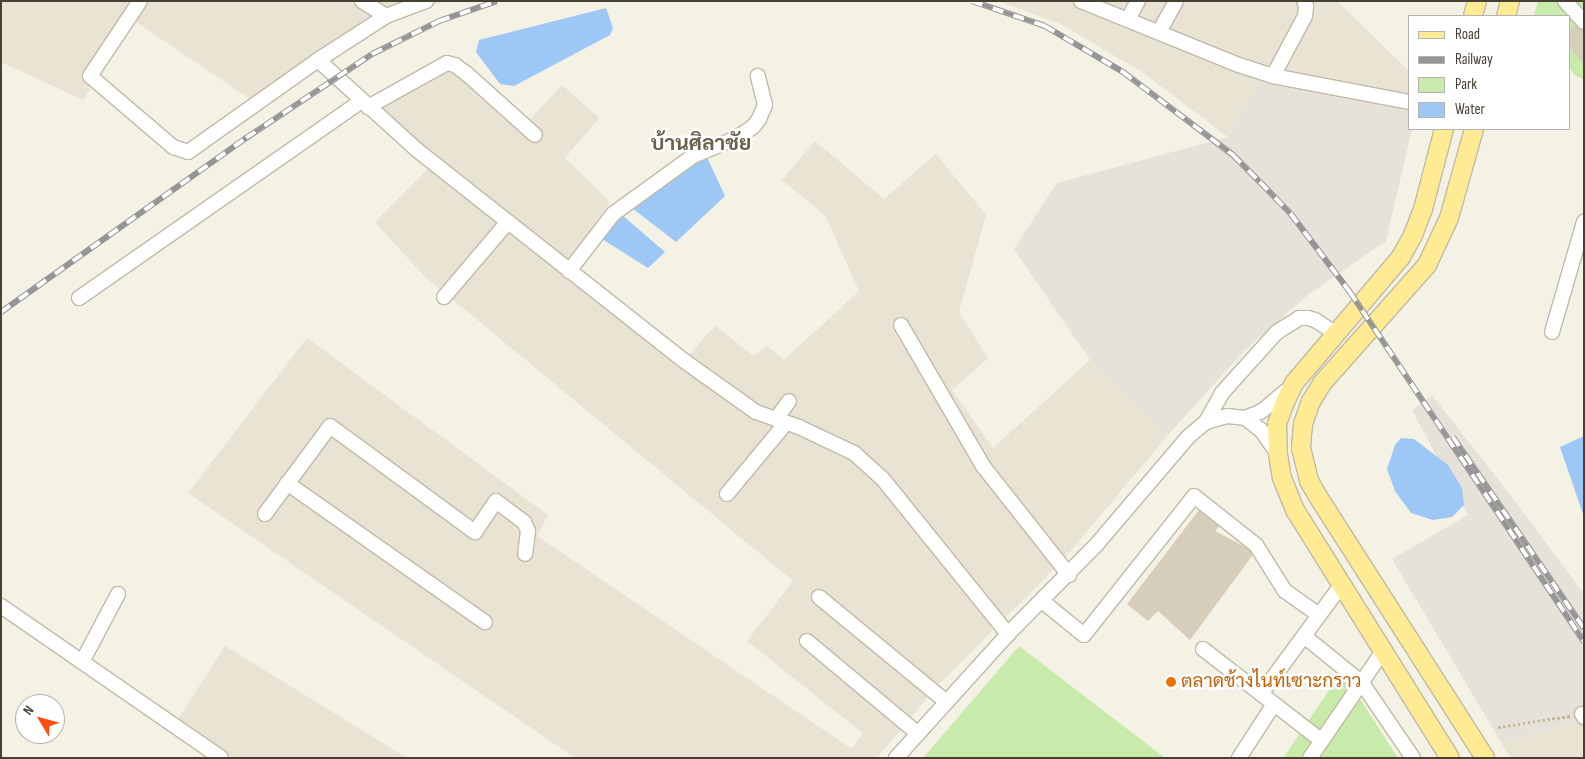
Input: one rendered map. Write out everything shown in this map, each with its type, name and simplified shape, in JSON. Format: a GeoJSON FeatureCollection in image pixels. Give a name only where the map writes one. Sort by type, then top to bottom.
{"type":"FeatureCollection","features":[{"type":"Feature","properties":{"kind":"main road"},"geometry":{"type":"LineString","coordinates":[[1473,15],[1477,1]]}},
{"type":"Feature","properties":{"kind":"main road"},"geometry":{"type":"LineString","coordinates":[[1506,15],[1510,1]]}},
{"type":"Feature","properties":{"kind":"main road"},"geometry":{"type":"LineString","coordinates":[[1444,130],[1423,209],[1412,237],[1401,257],[1294,383],[1277,424],[1278,454],[1282,478],[1295,510],[1450,758]]}},
{"type":"Feature","properties":{"kind":"main road"},"geometry":{"type":"LineString","coordinates":[[1474,130],[1449,218],[1427,265],[1323,382],[1311,401],[1303,424],[1301,448],[1309,481],[1317,495],[1485,758]]}},
{"type":"Feature","properties":{"kind":"street"},"geometry":{"type":"LineString","coordinates":[[140,1],[90,76],[173,146],[188,152],[318,60],[386,16],[426,1]]}},
{"type":"Feature","properties":{"kind":"street"},"geometry":{"type":"LineString","coordinates":[[362,1],[386,16]]}},
{"type":"Feature","properties":{"kind":"street"},"geometry":{"type":"LineString","coordinates":[[1081,1],[1100,5],[1128,19],[1239,65],[1273,76],[1408,102]]}},
{"type":"Feature","properties":{"kind":"street"},"geometry":{"type":"LineString","coordinates":[[1128,19],[1138,1]]}},
{"type":"Feature","properties":{"kind":"street"},"geometry":{"type":"LineString","coordinates":[[1159,32],[1176,1]]}},
{"type":"Feature","properties":{"kind":"street"},"geometry":{"type":"LineString","coordinates":[[1273,76],[1305,16],[1306,6],[1304,1]]}},
{"type":"Feature","properties":{"kind":"street"},"geometry":{"type":"LineString","coordinates":[[1565,1],[1584,22]]}},
{"type":"Feature","properties":{"kind":"street"},"geometry":{"type":"LineString","coordinates":[[318,60],[365,104],[507,223],[683,360],[756,412],[854,453],[882,478],[1008,634]]}},
{"type":"Feature","properties":{"kind":"street"},"geometry":{"type":"LineString","coordinates":[[79,298],[365,104],[447,63],[455,65],[466,74],[534,135]]}},
{"type":"Feature","properties":{"kind":"street"},"geometry":{"type":"LineString","coordinates":[[569,271],[613,214],[693,156],[736,138],[753,127],[760,119],[765,105],[758,76]]}},
{"type":"Feature","properties":{"kind":"street"},"geometry":{"type":"LineString","coordinates":[[1552,332],[1584,222]]}},
{"type":"Feature","properties":{"kind":"street"},"geometry":{"type":"LineString","coordinates":[[444,298],[507,223]]}},
{"type":"Feature","properties":{"kind":"street"},"geometry":{"type":"LineString","coordinates":[[896,758],[1008,634],[1068,575],[1137,499],[1188,437],[1206,422],[1222,393],[1276,332],[1300,318],[1308,318],[1315,320],[1335,333]]}},
{"type":"Feature","properties":{"kind":"street"},"geometry":{"type":"LineString","coordinates":[[901,325],[983,466],[1068,575]]}},
{"type":"Feature","properties":{"kind":"street"},"geometry":{"type":"LineString","coordinates":[[1206,422],[1227,416],[1246,418],[1272,404],[1294,383]]}},
{"type":"Feature","properties":{"kind":"street"},"geometry":{"type":"LineString","coordinates":[[727,494],[781,421],[789,401]]}},
{"type":"Feature","properties":{"kind":"street"},"geometry":{"type":"LineString","coordinates":[[1246,418],[1260,430],[1278,454]]}},
{"type":"Feature","properties":{"kind":"street"},"geometry":{"type":"LineString","coordinates":[[265,514],[330,426],[475,532],[496,501],[524,522],[528,531],[525,554]]}},
{"type":"Feature","properties":{"kind":"street"},"geometry":{"type":"LineString","coordinates":[[287,483],[485,622]]}},
{"type":"Feature","properties":{"kind":"street"},"geometry":{"type":"LineString","coordinates":[[1042,601],[1084,634],[1194,496],[1256,545],[1285,591],[1319,615]]}},
{"type":"Feature","properties":{"kind":"street"},"geometry":{"type":"LineString","coordinates":[[1261,694],[1342,584]]}},
{"type":"Feature","properties":{"kind":"street"},"geometry":{"type":"LineString","coordinates":[[82,662],[118,594]]}},
{"type":"Feature","properties":{"kind":"street"},"geometry":{"type":"LineString","coordinates":[[819,597],[945,702]]}},
{"type":"Feature","properties":{"kind":"street"},"geometry":{"type":"LineString","coordinates":[[1,606],[221,758]]}},
{"type":"Feature","properties":{"kind":"street"},"geometry":{"type":"LineString","coordinates":[[1304,636],[1362,683],[1413,758]]}},
{"type":"Feature","properties":{"kind":"street"},"geometry":{"type":"LineString","coordinates":[[807,641],[917,734]]}},
{"type":"Feature","properties":{"kind":"street"},"geometry":{"type":"LineString","coordinates":[[1203,649],[1322,741]]}},
{"type":"Feature","properties":{"kind":"street"},"geometry":{"type":"LineString","coordinates":[[1310,758],[1383,651]]}},
{"type":"Feature","properties":{"kind":"street"},"geometry":{"type":"LineString","coordinates":[[1239,758],[1274,704]]}},
{"type":"Feature","properties":{"kind":"path"},"geometry":{"type":"LineString","coordinates":[[1498,726],[1583,716]]}},
{"type":"Feature","properties":{"kind":"shaded area"},"geometry":{"type":"Polygon","coordinates":[[[1,1],[444,1],[392,20],[262,107],[133,20],[83,100],[1,62],[1,1]]]}},
{"type":"Feature","properties":{"kind":"shaded area"},"geometry":{"type":"Polygon","coordinates":[[[998,1],[1337,1],[1408,70],[1408,111],[1263,76],[1228,137],[1142,72],[1061,24],[998,1]]]}},
{"type":"Feature","properties":{"kind":"shaded area"},"geometry":{"type":"Polygon","coordinates":[[[445,54],[526,124],[562,85],[599,118],[565,158],[610,202],[568,262],[688,356],[715,326],[754,356],[767,346],[784,360],[859,291],[825,215],[782,180],[815,141],[884,199],[936,154],[986,215],[959,312],[988,358],[952,390],[993,448],[1090,360],[1168,435],[1063,560],[938,685],[877,758],[575,758],[188,493],[307,338],[548,515],[537,536],[852,749],[863,733],[747,641],[793,581],[423,275],[375,222],[429,168],[360,109],[445,54]]]}},
{"type":"Feature","properties":{"kind":"shaded area"},"geometry":{"type":"Polygon","coordinates":[[[1263,76],[1408,111],[1408,130],[1412,130],[1386,241],[1309,294],[1244,351],[1168,435],[1090,360],[1014,249],[1057,183],[1228,137],[1263,76]]]}},
{"type":"Feature","properties":{"kind":"shaded area"},"geometry":{"type":"Polygon","coordinates":[[[1432,395],[1515,501],[1584,594],[1584,718],[1502,744],[1392,559],[1468,515],[1412,410],[1432,395]]]}},
{"type":"Feature","properties":{"kind":"shaded area"},"geometry":{"type":"Polygon","coordinates":[[[225,646],[407,758],[225,758],[175,724],[225,646]]]}},
{"type":"Feature","properties":{"kind":"shaded area"},"geometry":{"type":"Polygon","coordinates":[[[1584,718],[1584,758],[1511,758],[1502,744],[1584,718]]]}},
{"type":"Feature","properties":{"kind":"green space"},"geometry":{"type":"Polygon","coordinates":[[[1538,1],[1584,1],[1584,79],[1576,76],[1570,69],[1570,15],[1534,15],[1538,1]]]}},
{"type":"Feature","properties":{"kind":"green space"},"geometry":{"type":"Polygon","coordinates":[[[1019,646],[1165,758],[923,758],[1019,646]]]}},
{"type":"Feature","properties":{"kind":"green space"},"geometry":{"type":"Polygon","coordinates":[[[1342,671],[1398,758],[1283,758],[1342,671]]]}},
{"type":"Feature","properties":{"kind":"water"},"geometry":{"type":"Polygon","coordinates":[[[606,8],[613,28],[610,35],[514,86],[500,84],[476,52],[479,40],[606,8]]]}},
{"type":"Feature","properties":{"kind":"water"},"geometry":{"type":"Polygon","coordinates":[[[706,155],[725,196],[676,242],[632,208],[706,155]]]}},
{"type":"Feature","properties":{"kind":"water"},"geometry":{"type":"Polygon","coordinates":[[[615,209],[665,252],[648,268],[591,232],[615,209]]]}},
{"type":"Feature","properties":{"kind":"water"},"geometry":{"type":"Polygon","coordinates":[[[1584,436],[1584,517],[1560,447],[1584,436]]]}},
{"type":"Feature","properties":{"kind":"water"},"geometry":{"type":"Polygon","coordinates":[[[1401,438],[1414,439],[1448,465],[1462,488],[1464,505],[1452,517],[1433,520],[1411,513],[1395,491],[1387,469],[1395,445],[1401,438]]]}},
{"type":"Feature","properties":{"kind":"building"},"geometry":{"type":"Polygon","coordinates":[[[1577,24],[1584,32],[1584,59],[1581,61],[1570,48],[1570,30],[1577,24]]]}},
{"type":"Feature","properties":{"kind":"building"},"geometry":{"type":"Polygon","coordinates":[[[1202,506],[1223,522],[1215,531],[1255,552],[1190,640],[1158,611],[1148,621],[1127,604],[1202,506]]]}},
{"type":"Feature","properties":{"kind":"railway"},"geometry":{"type":"LineString","coordinates":[[1,312],[246,138],[372,54],[439,21],[497,1]]}},
{"type":"Feature","properties":{"kind":"railway"},"geometry":{"type":"LineString","coordinates":[[972,1],[1045,26],[1123,72],[1233,155],[1291,214],[1350,292],[1584,642]]}},
{"type":"Feature","properties":{"kind":"railway"},"geometry":{"type":"LineString","coordinates":[[1453,437],[1584,628]]}},
{"type":"Feature","properties":{"kind":"place","name":"ตลาดช้างไนท์เซาะกราว"},"geometry":{"type":"Point","coordinates":[1171,682]}},
{"type":"Feature","properties":{"kind":"district","name":"บ้านศิลาชัย"},"geometry":{"type":"Point","coordinates":[701,144]}}]}
